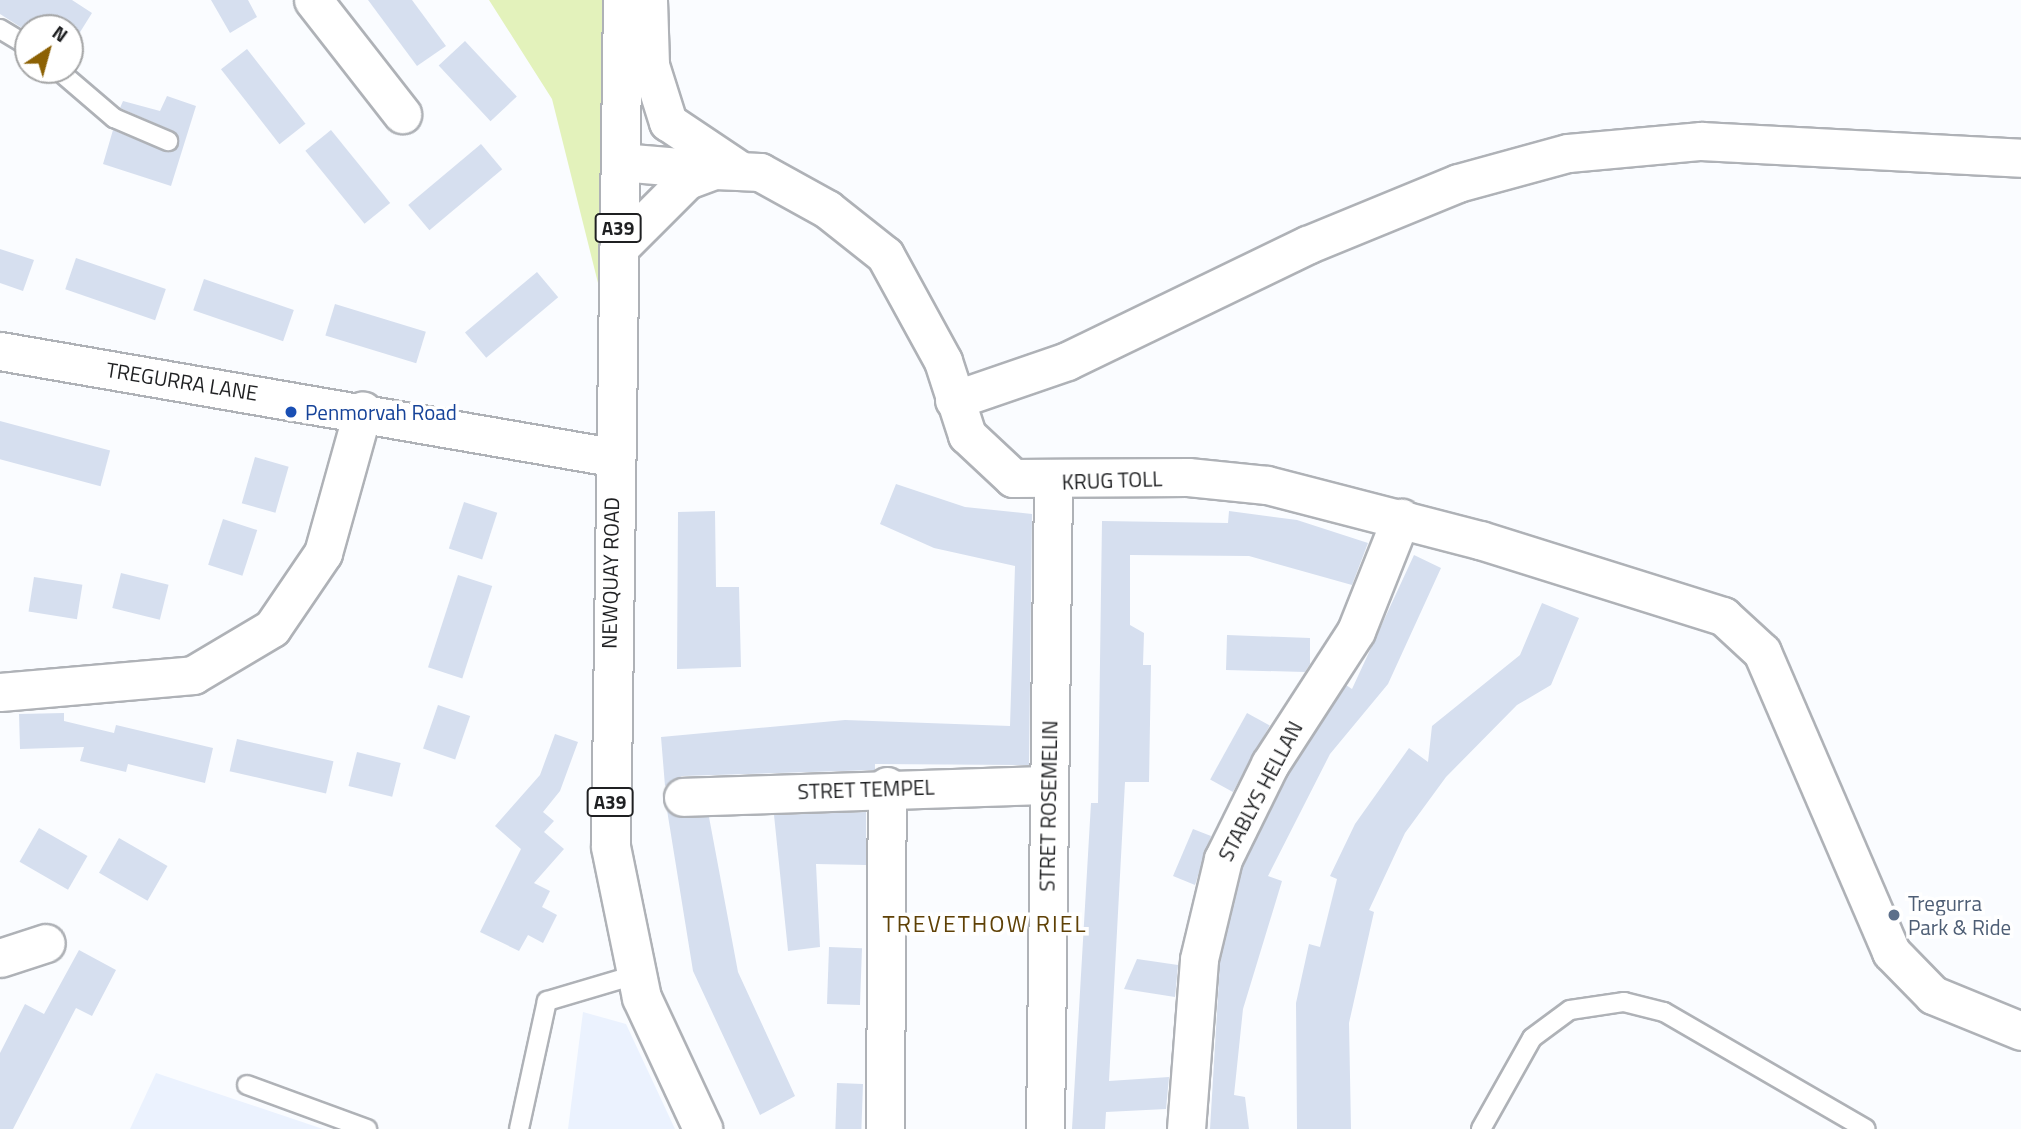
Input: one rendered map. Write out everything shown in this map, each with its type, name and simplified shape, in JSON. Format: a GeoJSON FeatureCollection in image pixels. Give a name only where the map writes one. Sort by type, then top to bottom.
{"type":"FeatureCollection","features":[{"type":"Feature","properties":{"kind":"highway","name":"NEWQUAY ROAD"},"geometry":{"type":"LineString","coordinates":[[623,0],[612,457],[611,847],[635,975],[673,1075],[704,1129]]}},
{"type":"Feature","properties":{"kind":"street"},"geometry":{"type":"LineString","coordinates":[[313,0],[402,114]]}},
{"type":"Feature","properties":{"kind":"street"},"geometry":{"type":"LineString","coordinates":[[648,0],[656,94],[668,122],[726,170]]}},
{"type":"Feature","properties":{"kind":"street"},"geometry":{"type":"LineString","coordinates":[[621,154],[691,139]]}},
{"type":"Feature","properties":{"kind":"street"},"geometry":{"type":"LineString","coordinates":[[954,400],[1067,361],[1307,245],[1458,183],[1568,153],[1702,141],[2021,158]]}},
{"type":"Feature","properties":{"kind":"street"},"geometry":{"type":"LineString","coordinates":[[621,154],[726,170]]}},
{"type":"Feature","properties":{"kind":"street"},"geometry":{"type":"LineString","coordinates":[[618,248],[687,180],[726,170]]}},
{"type":"Feature","properties":{"kind":"street","name":"KRUG TOLL"},"geometry":{"type":"LineString","coordinates":[[726,170],[760,172],[798,192],[885,255],[943,360],[967,435],[988,459],[1013,478],[1053,482],[1224,479],[1401,518],[1723,617],[1762,652],[1891,952],[1933,995],[2021,1031]]}},
{"type":"Feature","properties":{"kind":"street","name":"TREGURRA LANE"},"geometry":{"type":"LineString","coordinates":[[0,351],[363,410],[612,457]]}},
{"type":"Feature","properties":{"kind":"street"},"geometry":{"type":"LineString","coordinates":[[0,692],[193,675],[272,628],[323,554],[363,410]]}},
{"type":"Feature","properties":{"kind":"street","name":"STRET ROSEMELIN"},"geometry":{"type":"LineString","coordinates":[[1045,1129],[1053,482]]}},
{"type":"Feature","properties":{"kind":"street","name":"STABLYS HELLAN"},"geometry":{"type":"LineString","coordinates":[[1186,1129],[1199,959],[1223,859],[1270,764],[1356,631],[1401,518]]}},
{"type":"Feature","properties":{"kind":"street","name":"STRET TEMPEL"},"geometry":{"type":"LineString","coordinates":[[683,797],[887,786],[1048,785]]}},
{"type":"Feature","properties":{"kind":"street"},"geometry":{"type":"LineString","coordinates":[[885,1129],[887,786]]}},
{"type":"Feature","properties":{"kind":"street"},"geometry":{"type":"LineString","coordinates":[[0,957],[46,943]]}},
{"type":"Feature","properties":{"kind":"lane"},"geometry":{"type":"LineString","coordinates":[[74,84],[114,118],[168,141]]}},
{"type":"Feature","properties":{"kind":"lane"},"geometry":{"type":"LineString","coordinates":[[519,1129],[547,1002],[635,975]]}},
{"type":"Feature","properties":{"kind":"lane"},"geometry":{"type":"LineString","coordinates":[[1482,1129],[1532,1038],[1570,1010],[1611,1002],[1664,1012],[1866,1129]]}},
{"type":"Feature","properties":{"kind":"lane"},"geometry":{"type":"LineString","coordinates":[[247,1085],[367,1129]]}},
{"type":"Feature","properties":{"kind":"shaded area"},"geometry":{"type":"Polygon","coordinates":[[[583,1012],[626,1024],[675,1129],[568,1129],[583,1012]]]}},
{"type":"Feature","properties":{"kind":"shaded area"},"geometry":{"type":"Polygon","coordinates":[[[156,1073],[323,1129],[130,1129],[156,1073]]]}},
{"type":"Feature","properties":{"kind":"green space"},"geometry":{"type":"Polygon","coordinates":[[[489,0],[612,0],[605,311],[552,99],[489,0]]]}},
{"type":"Feature","properties":{"kind":"building"},"geometry":{"type":"Polygon","coordinates":[[[0,0],[72,0],[92,13],[84,26],[84,14],[14,14],[14,23],[0,14],[0,0]]]}},
{"type":"Feature","properties":{"kind":"building"},"geometry":{"type":"Polygon","coordinates":[[[211,0],[248,0],[257,17],[230,33],[211,0]]]}},
{"type":"Feature","properties":{"kind":"building"},"geometry":{"type":"Polygon","coordinates":[[[368,0],[412,0],[446,46],[417,66],[368,0]]]}},
{"type":"Feature","properties":{"kind":"building"},"geometry":{"type":"Polygon","coordinates":[[[465,41],[517,97],[491,121],[439,66],[465,41]]]}},
{"type":"Feature","properties":{"kind":"building"},"geometry":{"type":"Polygon","coordinates":[[[247,49],[305,124],[279,144],[221,69],[247,49]]]}},
{"type":"Feature","properties":{"kind":"building"},"geometry":{"type":"Polygon","coordinates":[[[167,96],[196,106],[171,186],[103,164],[113,130],[164,151],[175,150],[179,140],[173,131],[120,108],[123,101],[160,111],[167,96]]]}},
{"type":"Feature","properties":{"kind":"building"},"geometry":{"type":"Polygon","coordinates":[[[331,130],[390,203],[365,224],[305,151],[331,130]]]}},
{"type":"Feature","properties":{"kind":"building"},"geometry":{"type":"Polygon","coordinates":[[[481,144],[502,169],[429,230],[408,205],[481,144]]]}},
{"type":"Feature","properties":{"kind":"building"},"geometry":{"type":"Polygon","coordinates":[[[0,249],[34,260],[23,291],[0,283],[0,249]]]}},
{"type":"Feature","properties":{"kind":"building"},"geometry":{"type":"Polygon","coordinates":[[[76,258],[166,289],[155,320],[65,289],[76,258]]]}},
{"type":"Feature","properties":{"kind":"building"},"geometry":{"type":"Polygon","coordinates":[[[537,272],[558,297],[486,358],[465,332],[537,272]]]}},
{"type":"Feature","properties":{"kind":"building"},"geometry":{"type":"Polygon","coordinates":[[[204,279],[294,310],[283,341],[193,310],[204,279]]]}},
{"type":"Feature","properties":{"kind":"building"},"geometry":{"type":"Polygon","coordinates":[[[335,304],[426,332],[416,363],[325,336],[335,304]]]}},
{"type":"Feature","properties":{"kind":"building"},"geometry":{"type":"Polygon","coordinates":[[[0,421],[110,451],[101,486],[0,459],[0,421]]]}},
{"type":"Feature","properties":{"kind":"building"},"geometry":{"type":"Polygon","coordinates":[[[255,457],[289,467],[275,513],[242,503],[255,457]]]}},
{"type":"Feature","properties":{"kind":"building"},"geometry":{"type":"Polygon","coordinates":[[[896,484],[965,507],[1032,514],[1029,765],[875,764],[875,770],[682,776],[665,786],[661,737],[845,720],[1010,726],[1015,566],[934,548],[880,524],[896,484]]]}},
{"type":"Feature","properties":{"kind":"building"},"geometry":{"type":"Polygon","coordinates":[[[464,502],[497,513],[482,559],[449,549],[464,502]]]}},
{"type":"Feature","properties":{"kind":"building"},"geometry":{"type":"Polygon","coordinates":[[[715,511],[716,587],[739,587],[741,667],[677,669],[678,512],[715,511]]]}},
{"type":"Feature","properties":{"kind":"building"},"geometry":{"type":"Polygon","coordinates":[[[1229,511],[1297,520],[1368,543],[1352,585],[1249,556],[1130,555],[1130,625],[1144,633],[1143,665],[1151,665],[1149,782],[1125,782],[1109,1081],[1169,1077],[1166,1109],[1106,1112],[1105,1129],[1072,1129],[1091,803],[1098,803],[1102,521],[1228,523],[1229,511]]]}},
{"type":"Feature","properties":{"kind":"building"},"geometry":{"type":"Polygon","coordinates":[[[223,519],[257,530],[242,576],[208,565],[223,519]]]}},
{"type":"Feature","properties":{"kind":"building"},"geometry":{"type":"Polygon","coordinates":[[[1414,555],[1441,568],[1388,684],[1330,754],[1268,876],[1282,881],[1243,1009],[1234,1095],[1245,1097],[1249,1129],[1210,1129],[1220,962],[1243,866],[1288,774],[1346,685],[1352,689],[1414,555]]]}},
{"type":"Feature","properties":{"kind":"building"},"geometry":{"type":"Polygon","coordinates":[[[121,573],[169,585],[160,620],[112,608],[121,573]]]}},
{"type":"Feature","properties":{"kind":"building"},"geometry":{"type":"Polygon","coordinates":[[[458,575],[492,586],[462,678],[428,667],[458,575]]]}},
{"type":"Feature","properties":{"kind":"building"},"geometry":{"type":"Polygon","coordinates":[[[34,577],[82,585],[77,619],[29,612],[34,577]]]}},
{"type":"Feature","properties":{"kind":"building"},"geometry":{"type":"Polygon","coordinates":[[[1542,603],[1579,618],[1551,685],[1517,705],[1446,777],[1405,833],[1369,910],[1374,912],[1349,1023],[1351,1129],[1297,1129],[1296,1003],[1309,944],[1320,947],[1337,879],[1330,876],[1355,824],[1409,748],[1428,762],[1432,726],[1520,655],[1542,603]]]}},
{"type":"Feature","properties":{"kind":"building"},"geometry":{"type":"Polygon","coordinates":[[[1227,635],[1310,638],[1310,664],[1305,672],[1226,670],[1227,635]]]}},
{"type":"Feature","properties":{"kind":"building"},"geometry":{"type":"Polygon","coordinates":[[[438,705],[470,716],[455,760],[423,748],[438,705]]]}},
{"type":"Feature","properties":{"kind":"building"},"geometry":{"type":"Polygon","coordinates":[[[64,713],[64,721],[114,733],[116,725],[213,748],[205,783],[128,764],[126,772],[80,761],[84,747],[20,749],[19,714],[64,713]]]}},
{"type":"Feature","properties":{"kind":"building"},"geometry":{"type":"Polygon","coordinates":[[[1247,713],[1270,726],[1233,792],[1210,779],[1247,713]]]}},
{"type":"Feature","properties":{"kind":"building"},"geometry":{"type":"Polygon","coordinates":[[[555,734],[578,742],[560,791],[543,812],[554,821],[544,832],[564,849],[534,883],[550,891],[542,907],[557,915],[543,943],[528,935],[519,951],[480,932],[521,849],[495,826],[540,775],[555,734]]]}},
{"type":"Feature","properties":{"kind":"building"},"geometry":{"type":"Polygon","coordinates":[[[237,739],[333,761],[326,793],[230,771],[237,739]]]}},
{"type":"Feature","properties":{"kind":"building"},"geometry":{"type":"Polygon","coordinates":[[[357,752],[401,763],[392,797],[349,786],[357,752]]]}},
{"type":"Feature","properties":{"kind":"building"},"geometry":{"type":"Polygon","coordinates":[[[667,810],[683,818],[709,817],[738,972],[795,1096],[760,1115],[693,971],[667,810]]]}},
{"type":"Feature","properties":{"kind":"building"},"geometry":{"type":"Polygon","coordinates":[[[866,812],[866,865],[816,864],[820,947],[788,951],[774,815],[866,812]]]}},
{"type":"Feature","properties":{"kind":"building"},"geometry":{"type":"Polygon","coordinates":[[[39,828],[87,856],[68,890],[20,862],[39,828]]]}},
{"type":"Feature","properties":{"kind":"building"},"geometry":{"type":"Polygon","coordinates":[[[1193,829],[1211,836],[1195,885],[1173,876],[1193,829]]]}},
{"type":"Feature","properties":{"kind":"building"},"geometry":{"type":"Polygon","coordinates":[[[119,838],[167,866],[147,901],[99,873],[119,838]]]}},
{"type":"Feature","properties":{"kind":"building"},"geometry":{"type":"Polygon","coordinates":[[[829,947],[862,948],[860,1005],[827,1004],[829,947]]]}},
{"type":"Feature","properties":{"kind":"building"},"geometry":{"type":"Polygon","coordinates":[[[79,950],[116,970],[92,1016],[76,1008],[13,1129],[0,1129],[0,1053],[25,1004],[44,1014],[79,950]]]}},
{"type":"Feature","properties":{"kind":"building"},"geometry":{"type":"Polygon","coordinates":[[[1137,959],[1178,965],[1175,997],[1124,989],[1137,959]]]}},
{"type":"Feature","properties":{"kind":"building"},"geometry":{"type":"Polygon","coordinates":[[[837,1083],[863,1084],[861,1129],[835,1129],[837,1083]]]}},
{"type":"Feature","properties":{"kind":"place","name":"Penmorvah Road"},"geometry":{"type":"Point","coordinates":[291,412]}},
{"type":"Feature","properties":{"kind":"place","name":"Tregurra Park & Ride"},"geometry":{"type":"Point","coordinates":[1894,915]}},
{"type":"Feature","properties":{"kind":"district","name":"TREVETHOW RIEL"},"geometry":{"type":"Point","coordinates":[985,924]}}]}
